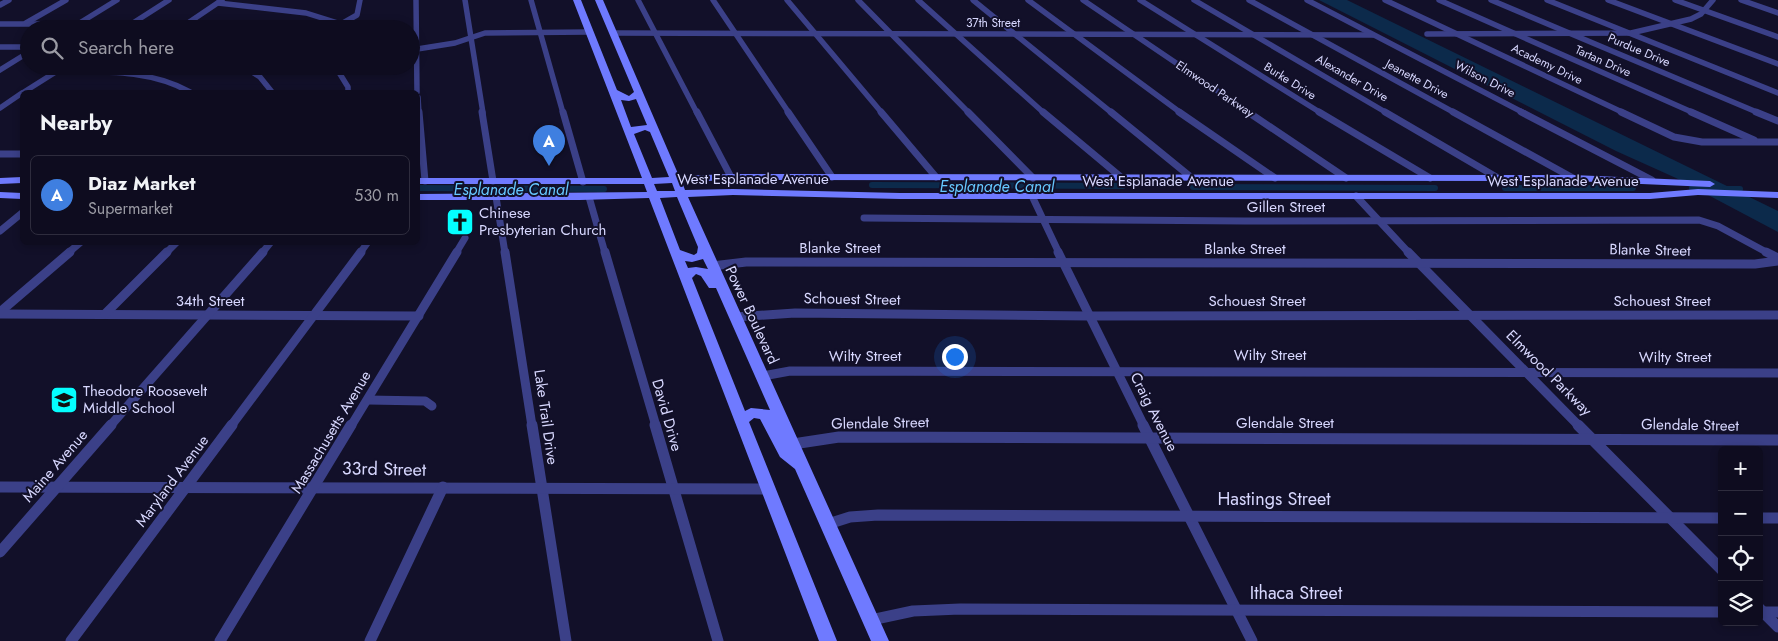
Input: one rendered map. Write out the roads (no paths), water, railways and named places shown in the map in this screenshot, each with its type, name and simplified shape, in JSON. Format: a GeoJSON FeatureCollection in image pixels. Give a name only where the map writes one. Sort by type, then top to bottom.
{"type":"FeatureCollection","features":[{"type":"Feature","properties":{"kind":"main road"},"geometry":{"type":"LineString","coordinates":[[576,0],[828,641]]}},
{"type":"Feature","properties":{"kind":"main road","name":"Power Boulevard"},"geometry":{"type":"LineString","coordinates":[[599,0],[712,266],[763,376],[880,641]]}},
{"type":"Feature","properties":{"kind":"main road"},"geometry":{"type":"LineString","coordinates":[[611,90],[624,98],[633,98],[639,92]]}},
{"type":"Feature","properties":{"kind":"main road"},"geometry":{"type":"LineString","coordinates":[[628,134],[634,128],[645,126],[656,131]]}},
{"type":"Feature","properties":{"kind":"main road","name":"West Esplanade Avenue"},"geometry":{"type":"LineString","coordinates":[[421,181],[624,182],[731,177],[1574,178],[1778,187]]}},
{"type":"Feature","properties":{"kind":"main road"},"geometry":{"type":"LineString","coordinates":[[833,193],[824,189],[823,183],[828,180],[848,177]]}},
{"type":"Feature","properties":{"kind":"main road"},"geometry":{"type":"LineString","coordinates":[[1124,196],[1146,192],[1149,188],[1144,182],[1135,178]]}},
{"type":"Feature","properties":{"kind":"main road"},"geometry":{"type":"LineString","coordinates":[[1179,196],[1165,189],[1163,185],[1167,181],[1188,178]]}},
{"type":"Feature","properties":{"kind":"main road"},"geometry":{"type":"LineString","coordinates":[[1435,178],[1456,182],[1463,187],[1464,190],[1460,194],[1451,196]]}},
{"type":"Feature","properties":{"kind":"main road"},"geometry":{"type":"LineString","coordinates":[[1485,178],[1474,182],[1477,187],[1487,193],[1506,196]]}},
{"type":"Feature","properties":{"kind":"main road"},"geometry":{"type":"LineString","coordinates":[[0,180],[20,180]]}},
{"type":"Feature","properties":{"kind":"main road"},"geometry":{"type":"LineString","coordinates":[[652,195],[656,189],[676,180]]}},
{"type":"Feature","properties":{"kind":"main road"},"geometry":{"type":"LineString","coordinates":[[614,196],[636,190],[636,185],[624,182]]}},
{"type":"Feature","properties":{"kind":"main road","name":"West Esplanade Avenue"},"geometry":{"type":"LineString","coordinates":[[420,197],[496,198],[833,193],[900,196],[1650,196],[1698,192],[1748,192],[1778,195]]}},
{"type":"Feature","properties":{"kind":"main road"},"geometry":{"type":"LineString","coordinates":[[0,196],[20,196]]}},
{"type":"Feature","properties":{"kind":"main road"},"geometry":{"type":"LineString","coordinates":[[675,251],[682,256],[692,259],[703,254],[704,247]]}},
{"type":"Feature","properties":{"kind":"main road"},"geometry":{"type":"LineString","coordinates":[[685,278],[692,271],[703,271],[714,288],[725,294]]}},
{"type":"Feature","properties":{"kind":"main road"},"geometry":{"type":"LineString","coordinates":[[741,422],[751,413],[765,414],[785,454],[801,465]]}},
{"type":"Feature","properties":{"kind":"street"},"geometry":{"type":"LineString","coordinates":[[0,5],[9,0]]}},
{"type":"Feature","properties":{"kind":"street"},"geometry":{"type":"LineString","coordinates":[[31,20],[66,0]]}},
{"type":"Feature","properties":{"kind":"street"},"geometry":{"type":"LineString","coordinates":[[84,20],[117,0]]}},
{"type":"Feature","properties":{"kind":"street"},"geometry":{"type":"LineString","coordinates":[[138,20],[170,0]]}},
{"type":"Feature","properties":{"kind":"street"},"geometry":{"type":"LineString","coordinates":[[348,20],[357,15],[360,0]]}},
{"type":"Feature","properties":{"kind":"street"},"geometry":{"type":"LineString","coordinates":[[415,20],[416,0]]}},
{"type":"Feature","properties":{"kind":"street"},"geometry":{"type":"LineString","coordinates":[[465,0],[493,181]]}},
{"type":"Feature","properties":{"kind":"street"},"geometry":{"type":"LineString","coordinates":[[531,0],[583,182]]}},
{"type":"Feature","properties":{"kind":"street"},"geometry":{"type":"LineString","coordinates":[[638,0],[731,177]]}},
{"type":"Feature","properties":{"kind":"street"},"geometry":{"type":"LineString","coordinates":[[713,0],[832,177]]}},
{"type":"Feature","properties":{"kind":"street"},"geometry":{"type":"LineString","coordinates":[[787,0],[936,177]]}},
{"type":"Feature","properties":{"kind":"street"},"geometry":{"type":"LineString","coordinates":[[858,0],[1033,178]]}},
{"type":"Feature","properties":{"kind":"street"},"geometry":{"type":"LineString","coordinates":[[918,0],[1072,138],[1122,178]]}},
{"type":"Feature","properties":{"kind":"street"},"geometry":{"type":"LineString","coordinates":[[972,0],[1188,178]]}},
{"type":"Feature","properties":{"kind":"street"},"geometry":{"type":"LineString","coordinates":[[1028,0],[1162,100],[1275,178]]}},
{"type":"Feature","properties":{"kind":"street","name":"Elmwood Parkway"},"geometry":{"type":"LineString","coordinates":[[1083,0],[1346,178]]}},
{"type":"Feature","properties":{"kind":"street","name":"Burke Drive"},"geometry":{"type":"LineString","coordinates":[[1140,0],[1311,107],[1435,178]]}},
{"type":"Feature","properties":{"kind":"street","name":"Alexander Drive"},"geometry":{"type":"LineString","coordinates":[[1194,0],[1498,178]]}},
{"type":"Feature","properties":{"kind":"street","name":"Jeanette Drive"},"geometry":{"type":"LineString","coordinates":[[1249,0],[1574,178]]}},
{"type":"Feature","properties":{"kind":"street","name":"Wilson Drive"},"geometry":{"type":"LineString","coordinates":[[1307,0],[1652,180]]}},
{"type":"Feature","properties":{"kind":"street","name":"Academy Drive"},"geometry":{"type":"LineString","coordinates":[[1384,0],[1660,131],[1681,139],[1702,142],[1778,142]]}},
{"type":"Feature","properties":{"kind":"street","name":"Tartan Drive"},"geometry":{"type":"LineString","coordinates":[[1438,0],[1759,142]]}},
{"type":"Feature","properties":{"kind":"street","name":"Purdue Drive"},"geometry":{"type":"LineString","coordinates":[[1491,0],[1778,121]]}},
{"type":"Feature","properties":{"kind":"street"},"geometry":{"type":"LineString","coordinates":[[1547,0],[1778,93]]}},
{"type":"Feature","properties":{"kind":"street"},"geometry":{"type":"LineString","coordinates":[[1608,0],[1778,64]]}},
{"type":"Feature","properties":{"kind":"street"},"geometry":{"type":"LineString","coordinates":[[1675,0],[1778,37]]}},
{"type":"Feature","properties":{"kind":"street"},"geometry":{"type":"LineString","coordinates":[[1427,34],[1572,35],[1631,33],[1691,19],[1704,11],[1713,0]]}},
{"type":"Feature","properties":{"kind":"street"},"geometry":{"type":"LineString","coordinates":[[1741,0],[1778,13]]}},
{"type":"Feature","properties":{"kind":"street"},"geometry":{"type":"LineString","coordinates":[[193,20],[220,2],[269,7],[329,20]]}},
{"type":"Feature","properties":{"kind":"street"},"geometry":{"type":"LineString","coordinates":[[0,24],[20,24]]}},
{"type":"Feature","properties":{"kind":"street"},"geometry":{"type":"LineString","coordinates":[[420,49],[455,43],[490,33],[589,32]]}},
{"type":"Feature","properties":{"kind":"street","name":"37th Street"},"geometry":{"type":"LineString","coordinates":[[613,33],[1374,34]]}},
{"type":"Feature","properties":{"kind":"street"},"geometry":{"type":"LineString","coordinates":[[0,47],[20,47]]}},
{"type":"Feature","properties":{"kind":"street"},"geometry":{"type":"LineString","coordinates":[[0,70],[20,58]]}},
{"type":"Feature","properties":{"kind":"street"},"geometry":{"type":"LineString","coordinates":[[28,90],[51,75]]}},
{"type":"Feature","properties":{"kind":"street"},"geometry":{"type":"LineString","coordinates":[[135,75],[169,82],[186,90]]}},
{"type":"Feature","properties":{"kind":"street"},"geometry":{"type":"LineString","coordinates":[[257,75],[268,84],[271,90]]}},
{"type":"Feature","properties":{"kind":"street"},"geometry":{"type":"LineString","coordinates":[[340,75],[348,90]]}},
{"type":"Feature","properties":{"kind":"street"},"geometry":{"type":"LineString","coordinates":[[416,75],[417,90]]}},
{"type":"Feature","properties":{"kind":"street"},"geometry":{"type":"LineString","coordinates":[[0,108],[19,98]]}},
{"type":"Feature","properties":{"kind":"street"},"geometry":{"type":"LineString","coordinates":[[420,153],[421,181]]}},
{"type":"Feature","properties":{"kind":"street"},"geometry":{"type":"LineString","coordinates":[[0,154],[20,154]]}},
{"type":"Feature","properties":{"kind":"street","name":"Craig Avenue"},"geometry":{"type":"LineString","coordinates":[[1032,196],[1088,316],[1252,641]]}},
{"type":"Feature","properties":{"kind":"street","name":"Elmwood Parkway"},"geometry":{"type":"LineString","coordinates":[[1356,196],[1467,314],[1718,566]]}},
{"type":"Feature","properties":{"kind":"street","name":"David Drive"},"geometry":{"type":"LineString","coordinates":[[589,197],[718,641]]}},
{"type":"Feature","properties":{"kind":"street","name":"Lake Trail Drive"},"geometry":{"type":"LineString","coordinates":[[496,198],[566,641]]}},
{"type":"Feature","properties":{"kind":"street"},"geometry":{"type":"LineString","coordinates":[[0,231],[20,215]]}},
{"type":"Feature","properties":{"kind":"street","name":"Gillen Street"},"geometry":{"type":"LineString","coordinates":[[864,218],[1699,220],[1708,222],[1778,259]]}},
{"type":"Feature","properties":{"kind":"street","name":"Massachusetts Avenue"},"geometry":{"type":"LineString","coordinates":[[220,641],[316,486],[465,238]]}},
{"type":"Feature","properties":{"kind":"street"},"geometry":{"type":"LineString","coordinates":[[0,313],[78,245]]}},
{"type":"Feature","properties":{"kind":"street"},"geometry":{"type":"LineString","coordinates":[[105,314],[174,245]]}},
{"type":"Feature","properties":{"kind":"street","name":"Maine Avenue"},"geometry":{"type":"LineString","coordinates":[[0,552],[268,245]]}},
{"type":"Feature","properties":{"kind":"street","name":"Maryland Avenue"},"geometry":{"type":"LineString","coordinates":[[71,641],[366,245]]}},
{"type":"Feature","properties":{"kind":"street","name":"Blanke Street"},"geometry":{"type":"LineString","coordinates":[[712,266],[746,262],[1755,264],[1778,259]]}},
{"type":"Feature","properties":{"kind":"street","name":"34th Street"},"geometry":{"type":"LineString","coordinates":[[0,313],[419,316]]}},
{"type":"Feature","properties":{"kind":"street","name":"Schouest Street"},"geometry":{"type":"LineString","coordinates":[[736,317],[758,314],[795,313],[1088,316],[1467,314],[1778,316]]}},
{"type":"Feature","properties":{"kind":"street","name":"Wilty Street"},"geometry":{"type":"LineString","coordinates":[[763,376],[790,371],[1115,370],[1778,373]]}},
{"type":"Feature","properties":{"kind":"street"},"geometry":{"type":"LineString","coordinates":[[368,400],[425,401],[432,406]]}},
{"type":"Feature","properties":{"kind":"street","name":"Glendale Street"},"geometry":{"type":"LineString","coordinates":[[793,444],[839,437],[1778,440]]}},
{"type":"Feature","properties":{"kind":"street","name":"33rd Street"},"geometry":{"type":"LineString","coordinates":[[0,487],[316,486],[768,489]]}},
{"type":"Feature","properties":{"kind":"street"},"geometry":{"type":"LineString","coordinates":[[370,641],[443,487]]}},
{"type":"Feature","properties":{"kind":"street","name":"Hastings Street"},"geometry":{"type":"LineString","coordinates":[[828,524],[850,517],[878,515],[1718,518]]}},
{"type":"Feature","properties":{"kind":"street"},"geometry":{"type":"LineString","coordinates":[[1763,518],[1778,518]]}},
{"type":"Feature","properties":{"kind":"street","name":"Ithaca Street"},"geometry":{"type":"LineString","coordinates":[[871,620],[913,611],[960,609],[1718,612]]}},
{"type":"Feature","properties":{"kind":"street"},"geometry":{"type":"LineString","coordinates":[[1763,611],[1778,612]]}},
{"type":"Feature","properties":{"kind":"street"},"geometry":{"type":"LineString","coordinates":[[1763,613],[1778,627]]}},
{"type":"Feature","properties":{"kind":"water"},"geometry":{"type":"Polygon","coordinates":[[[1319,0],[1347,0],[1778,211],[1778,232],[1676,178],[1616,151],[1319,0]]]}},
{"type":"Feature","properties":{"kind":"waterway","name":"Esplanade Canal"},"geometry":{"type":"LineString","coordinates":[[872,185],[1123,186]]}},
{"type":"Feature","properties":{"kind":"waterway","name":"Esplanade Canal"},"geometry":{"type":"LineString","coordinates":[[1193,187],[1435,188]]}},
{"type":"Feature","properties":{"kind":"waterway","name":"Esplanade Canal"},"geometry":{"type":"LineString","coordinates":[[420,188],[604,189]]}},
{"type":"Feature","properties":{"kind":"waterway","name":"Esplanade Canal"},"geometry":{"type":"LineString","coordinates":[[1505,188],[1633,188]]}},
{"type":"Feature","properties":{"kind":"waterway","name":"Esplanade Canal"},"geometry":{"type":"LineString","coordinates":[[1692,188],[1706,188]]}},
{"type":"Feature","properties":{"kind":"waterway","name":"Esplanade Canal"},"geometry":{"type":"LineString","coordinates":[[1725,189],[1740,189]]}},
{"type":"Feature","properties":{"kind":"place","name":"Diaz Market"},"geometry":{"type":"Point","coordinates":[549,166]}},
{"type":"Feature","properties":{"kind":"place","name":"Chinese Presbyterian Church"},"geometry":{"type":"Point","coordinates":[460,222]}},
{"type":"Feature","properties":{"kind":"place","name":"Theodore Roosevelt Middle School"},"geometry":{"type":"Point","coordinates":[64,400]}}]}
